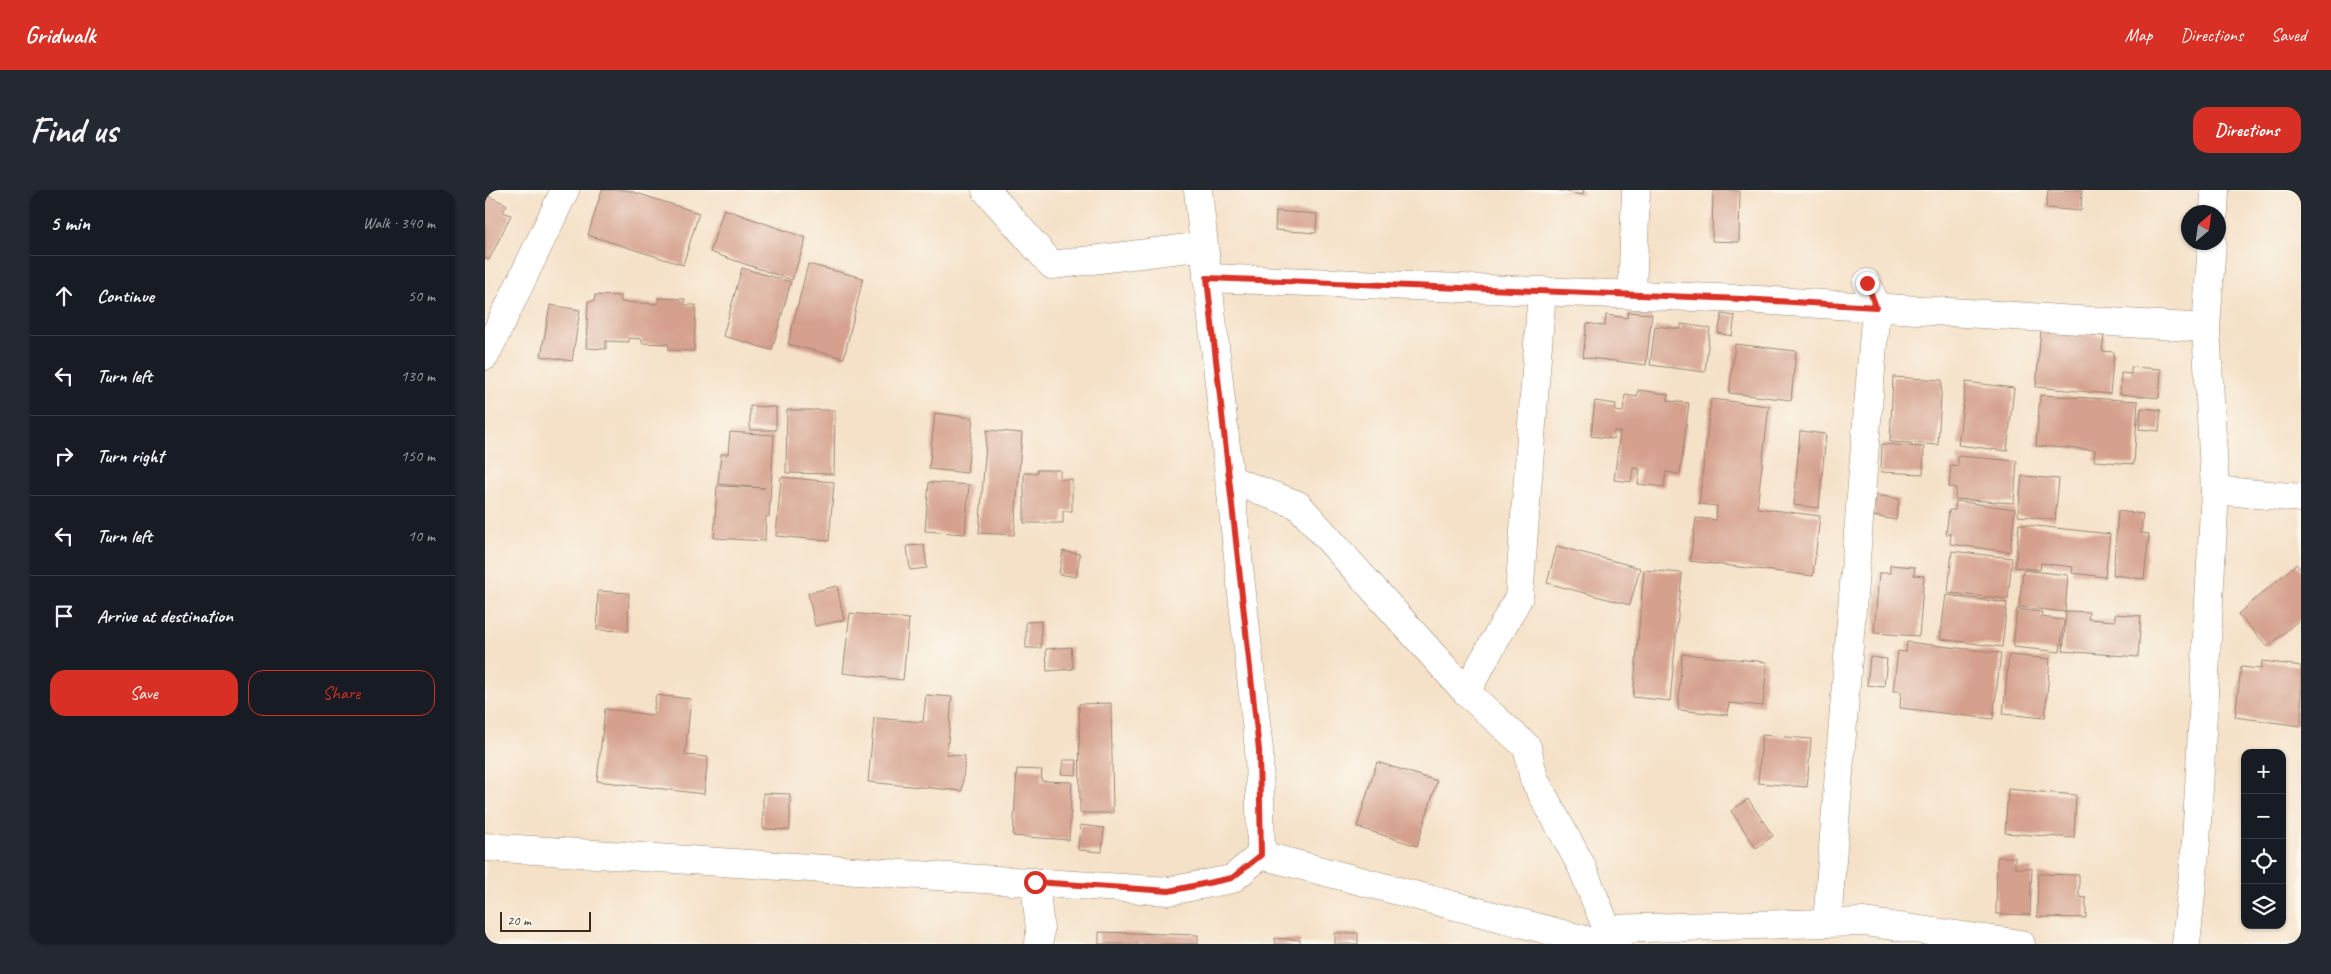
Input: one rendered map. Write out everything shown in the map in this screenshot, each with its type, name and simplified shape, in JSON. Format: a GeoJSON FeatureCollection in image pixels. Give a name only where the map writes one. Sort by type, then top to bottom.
{"type":"FeatureCollection","features":[{"type":"Feature","properties":{"kind":"street"},"geometry":{"type":"LineString","coordinates":[[485,356],[565,190]]}},
{"type":"Feature","properties":{"kind":"street"},"geometry":{"type":"LineString","coordinates":[[986,190],[1052,266],[1204,246]]}},
{"type":"Feature","properties":{"kind":"street"},"geometry":{"type":"LineString","coordinates":[[1197,190],[1259,750],[1261,855]]}},
{"type":"Feature","properties":{"kind":"street"},"geometry":{"type":"LineString","coordinates":[[1632,295],[1636,190]]}},
{"type":"Feature","properties":{"kind":"street"},"geometry":{"type":"LineString","coordinates":[[2214,205],[2215,190]]}},
{"type":"Feature","properties":{"kind":"street"},"geometry":{"type":"LineString","coordinates":[[2186,944],[2196,843],[2215,490],[2206,328],[2211,250]]}},
{"type":"Feature","properties":{"kind":"street"},"geometry":{"type":"LineString","coordinates":[[1207,278],[1632,295],[1871,295],[2206,328]]}},
{"type":"Feature","properties":{"kind":"street"},"geometry":{"type":"LineString","coordinates":[[1466,692],[1519,597],[1542,291]]}},
{"type":"Feature","properties":{"kind":"street"},"geometry":{"type":"LineString","coordinates":[[1827,923],[1871,295]]}},
{"type":"Feature","properties":{"kind":"street"},"geometry":{"type":"LineString","coordinates":[[1229,479],[1298,505],[1466,692],[1527,747],[1534,779],[1581,865],[1605,940]]}},
{"type":"Feature","properties":{"kind":"street"},"geometry":{"type":"LineString","coordinates":[[2215,490],[2301,498]]}},
{"type":"Feature","properties":{"kind":"street"},"geometry":{"type":"LineString","coordinates":[[485,847],[1169,891],[1232,878],[1261,855]]}},
{"type":"Feature","properties":{"kind":"street"},"geometry":{"type":"LineString","coordinates":[[1261,855],[1605,940],[1827,923],[1864,922],[2021,944]]}},
{"type":"Feature","properties":{"kind":"street"},"geometry":{"type":"LineString","coordinates":[[1035,882],[1040,930],[1039,944]]}},
{"type":"Feature","properties":{"kind":"building"},"geometry":{"type":"Polygon","coordinates":[[[602,190],[627,190],[699,213],[683,265],[588,235],[602,190]]]}},
{"type":"Feature","properties":{"kind":"building"},"geometry":{"type":"Polygon","coordinates":[[[1557,190],[1584,190],[1583,195],[1557,190]]]}},
{"type":"Feature","properties":{"kind":"building"},"geometry":{"type":"Polygon","coordinates":[[[1713,190],[1740,191],[1739,242],[1712,241],[1713,190]]]}},
{"type":"Feature","properties":{"kind":"building"},"geometry":{"type":"Polygon","coordinates":[[[2048,190],[2082,190],[2081,211],[2046,208],[2048,190]]]}},
{"type":"Feature","properties":{"kind":"building"},"geometry":{"type":"Polygon","coordinates":[[[485,194],[507,205],[503,212],[511,215],[489,260],[485,258],[485,194]]]}},
{"type":"Feature","properties":{"kind":"building"},"geometry":{"type":"Polygon","coordinates":[[[724,209],[806,238],[792,280],[710,252],[724,209]]]}},
{"type":"Feature","properties":{"kind":"building"},"geometry":{"type":"Polygon","coordinates":[[[1276,211],[1317,214],[1316,233],[1275,230],[1276,211]]]}},
{"type":"Feature","properties":{"kind":"building"},"geometry":{"type":"Polygon","coordinates":[[[808,264],[863,278],[844,358],[788,344],[808,264]]]}},
{"type":"Feature","properties":{"kind":"building"},"geometry":{"type":"Polygon","coordinates":[[[742,268],[791,282],[772,350],[723,336],[742,268]]]}},
{"type":"Feature","properties":{"kind":"building"},"geometry":{"type":"Polygon","coordinates":[[[595,295],[621,296],[621,302],[658,304],[658,298],[685,299],[685,305],[696,305],[694,351],[669,350],[668,344],[642,343],[642,339],[629,338],[629,342],[606,341],[606,349],[586,348],[588,301],[594,301],[595,295]]]}},
{"type":"Feature","properties":{"kind":"building"},"geometry":{"type":"Polygon","coordinates":[[[550,305],[580,310],[572,361],[541,356],[550,305]]]}},
{"type":"Feature","properties":{"kind":"building"},"geometry":{"type":"Polygon","coordinates":[[[1628,312],[1652,314],[1646,365],[1583,357],[1587,323],[1605,326],[1606,315],[1627,318],[1628,312]]]}},
{"type":"Feature","properties":{"kind":"building"},"geometry":{"type":"Polygon","coordinates":[[[1722,314],[1735,316],[1732,336],[1718,333],[1722,314]]]}},
{"type":"Feature","properties":{"kind":"building"},"geometry":{"type":"Polygon","coordinates":[[[1681,324],[1710,328],[1705,372],[1650,365],[1655,326],[1681,329],[1681,324]]]}},
{"type":"Feature","properties":{"kind":"building"},"geometry":{"type":"Polygon","coordinates":[[[2041,330],[2104,336],[2102,351],[2114,352],[2110,394],[2036,387],[2041,330]]]}},
{"type":"Feature","properties":{"kind":"building"},"geometry":{"type":"Polygon","coordinates":[[[1735,344],[1796,351],[1791,400],[1729,393],[1735,344]]]}},
{"type":"Feature","properties":{"kind":"building"},"geometry":{"type":"Polygon","coordinates":[[[2131,367],[2161,369],[2159,398],[2120,394],[2121,373],[2131,374],[2131,367]]]}},
{"type":"Feature","properties":{"kind":"building"},"geometry":{"type":"Polygon","coordinates":[[[1893,377],[1942,380],[1938,445],[1890,442],[1893,377]]]}},
{"type":"Feature","properties":{"kind":"building"},"geometry":{"type":"Polygon","coordinates":[[[1966,382],[2014,388],[2007,451],[1958,445],[1966,382]]]}},
{"type":"Feature","properties":{"kind":"building"},"geometry":{"type":"Polygon","coordinates":[[[1638,390],[1668,394],[1668,401],[1689,403],[1680,474],[1666,472],[1664,487],[1638,484],[1640,469],[1633,468],[1631,482],[1614,480],[1620,432],[1614,431],[1613,439],[1591,436],[1595,401],[1616,404],[1615,411],[1623,412],[1625,395],[1637,397],[1638,390]]]}},
{"type":"Feature","properties":{"kind":"building"},"geometry":{"type":"Polygon","coordinates":[[[2040,395],[2138,401],[2134,464],[2094,461],[2095,450],[2036,446],[2040,395]]]}},
{"type":"Feature","properties":{"kind":"building"},"geometry":{"type":"Polygon","coordinates":[[[1711,399],[1769,406],[1757,508],[1820,516],[1813,576],[1690,561],[1696,518],[1716,520],[1717,506],[1699,504],[1711,399]]]}},
{"type":"Feature","properties":{"kind":"building"},"geometry":{"type":"Polygon","coordinates":[[[750,406],[776,407],[776,430],[750,430],[750,406]]]}},
{"type":"Feature","properties":{"kind":"building"},"geometry":{"type":"Polygon","coordinates":[[[2141,408],[2161,410],[2159,431],[2139,429],[2141,408]]]}},
{"type":"Feature","properties":{"kind":"building"},"geometry":{"type":"Polygon","coordinates":[[[787,410],[835,410],[834,474],[786,473],[787,410]]]}},
{"type":"Feature","properties":{"kind":"building"},"geometry":{"type":"Polygon","coordinates":[[[935,413],[973,418],[967,473],[929,469],[935,413]]]}},
{"type":"Feature","properties":{"kind":"building"},"geometry":{"type":"Polygon","coordinates":[[[987,430],[1022,433],[1014,535],[979,533],[987,430]]]}},
{"type":"Feature","properties":{"kind":"building"},"geometry":{"type":"Polygon","coordinates":[[[1800,431],[1826,434],[1819,508],[1794,505],[1800,431]]]}},
{"type":"Feature","properties":{"kind":"building"},"geometry":{"type":"Polygon","coordinates":[[[730,432],[774,435],[769,517],[766,516],[765,541],[714,538],[717,486],[765,488],[718,484],[721,454],[728,454],[730,432]]]}},
{"type":"Feature","properties":{"kind":"building"},"geometry":{"type":"Polygon","coordinates":[[[1882,444],[1924,447],[1923,474],[1881,472],[1882,444]]]}},
{"type":"Feature","properties":{"kind":"building"},"geometry":{"type":"Polygon","coordinates":[[[1958,456],[2017,461],[2014,503],[1955,499],[1956,488],[1949,487],[1951,465],[1958,466],[1958,456]]]}},
{"type":"Feature","properties":{"kind":"building"},"geometry":{"type":"Polygon","coordinates":[[[1037,470],[1060,470],[1060,479],[1072,479],[1072,511],[1063,511],[1063,523],[1024,523],[1024,473],[1037,473],[1037,470]]]}},
{"type":"Feature","properties":{"kind":"building"},"geometry":{"type":"Polygon","coordinates":[[[2022,476],[2059,479],[2055,520],[2018,516],[2022,476]]]}},
{"type":"Feature","properties":{"kind":"building"},"geometry":{"type":"Polygon","coordinates":[[[781,477],[834,482],[829,541],[776,536],[781,477]]]}},
{"type":"Feature","properties":{"kind":"building"},"geometry":{"type":"Polygon","coordinates":[[[929,482],[969,485],[965,534],[925,531],[929,482]]]}},
{"type":"Feature","properties":{"kind":"building"},"geometry":{"type":"Polygon","coordinates":[[[1876,495],[1899,499],[1896,520],[1873,516],[1876,495]]]}},
{"type":"Feature","properties":{"kind":"building"},"geometry":{"type":"Polygon","coordinates":[[[1956,501],[2015,509],[2010,552],[1950,544],[1951,534],[1946,534],[1949,510],[1955,510],[1956,501]]]}},
{"type":"Feature","properties":{"kind":"building"},"geometry":{"type":"Polygon","coordinates":[[[2118,511],[2143,514],[2141,533],[2149,534],[2144,579],[2113,575],[2118,511]]]}},
{"type":"Feature","properties":{"kind":"building"},"geometry":{"type":"Polygon","coordinates":[[[2019,524],[2110,534],[2105,577],[2072,573],[2073,567],[2041,563],[2040,570],[2015,567],[2019,524]]]}},
{"type":"Feature","properties":{"kind":"building"},"geometry":{"type":"Polygon","coordinates":[[[924,545],[927,568],[910,570],[907,546],[924,545]]]}},
{"type":"Feature","properties":{"kind":"building"},"geometry":{"type":"Polygon","coordinates":[[[1557,546],[1640,568],[1630,605],[1547,583],[1557,546]]]}},
{"type":"Feature","properties":{"kind":"building"},"geometry":{"type":"Polygon","coordinates":[[[1063,551],[1080,554],[1076,577],[1059,574],[1063,551]]]}},
{"type":"Feature","properties":{"kind":"building"},"geometry":{"type":"Polygon","coordinates":[[[1952,551],[2012,558],[2008,599],[1948,593],[1952,551]]]}},
{"type":"Feature","properties":{"kind":"building"},"geometry":{"type":"Polygon","coordinates":[[[2296,564],[2301,570],[2301,618],[2268,647],[2238,614],[2296,564]]]}},
{"type":"Feature","properties":{"kind":"building"},"geometry":{"type":"Polygon","coordinates":[[[1890,565],[1915,567],[1914,575],[1924,576],[1919,636],[1874,633],[1879,573],[1890,573],[1890,565]]]}},
{"type":"Feature","properties":{"kind":"building"},"geometry":{"type":"Polygon","coordinates":[[[1644,570],[1682,573],[1670,701],[1633,697],[1644,570]]]}},
{"type":"Feature","properties":{"kind":"building"},"geometry":{"type":"Polygon","coordinates":[[[2023,570],[2068,575],[2065,612],[2019,607],[2023,570]]]}},
{"type":"Feature","properties":{"kind":"building"},"geometry":{"type":"Polygon","coordinates":[[[837,586],[844,620],[815,626],[808,593],[837,586]]]}},
{"type":"Feature","properties":{"kind":"building"},"geometry":{"type":"Polygon","coordinates":[[[598,591],[629,593],[628,631],[597,630],[598,591]]]}},
{"type":"Feature","properties":{"kind":"building"},"geometry":{"type":"Polygon","coordinates":[[[1946,595],[2007,603],[2002,647],[1940,639],[1946,595]]]}},
{"type":"Feature","properties":{"kind":"building"},"geometry":{"type":"Polygon","coordinates":[[[2017,609],[2042,612],[2041,617],[2064,620],[2060,652],[2013,647],[2017,609]]]}},
{"type":"Feature","properties":{"kind":"building"},"geometry":{"type":"Polygon","coordinates":[[[2066,611],[2089,612],[2088,619],[2115,621],[2115,614],[2141,616],[2138,657],[2063,651],[2066,611]]]}},
{"type":"Feature","properties":{"kind":"building"},"geometry":{"type":"Polygon","coordinates":[[[850,613],[909,619],[903,680],[843,673],[850,613]]]}},
{"type":"Feature","properties":{"kind":"building"},"geometry":{"type":"Polygon","coordinates":[[[1041,621],[1041,648],[1026,648],[1026,622],[1041,621]]]}},
{"type":"Feature","properties":{"kind":"building"},"geometry":{"type":"Polygon","coordinates":[[[1907,642],[2001,653],[1993,719],[1900,708],[1901,691],[1893,691],[1898,651],[1906,652],[1907,642]]]}},
{"type":"Feature","properties":{"kind":"building"},"geometry":{"type":"Polygon","coordinates":[[[1071,647],[1073,669],[1047,671],[1046,649],[1071,647]]]}},
{"type":"Feature","properties":{"kind":"building"},"geometry":{"type":"Polygon","coordinates":[[[1682,654],[1767,662],[1763,706],[1729,703],[1728,715],[1678,710],[1682,654]]]}},
{"type":"Feature","properties":{"kind":"building"},"geometry":{"type":"Polygon","coordinates":[[[2009,655],[2050,659],[2045,718],[2003,714],[2009,655]]]}},
{"type":"Feature","properties":{"kind":"building"},"geometry":{"type":"Polygon","coordinates":[[[1870,657],[1887,659],[1884,687],[1867,685],[1870,657]]]}},
{"type":"Feature","properties":{"kind":"building"},"geometry":{"type":"Polygon","coordinates":[[[2262,661],[2301,666],[2301,726],[2235,717],[2241,667],[2261,669],[2262,661]]]}},
{"type":"Feature","properties":{"kind":"building"},"geometry":{"type":"Polygon","coordinates":[[[656,695],[691,699],[685,755],[708,757],[704,794],[597,781],[605,709],[653,715],[656,695]]]}},
{"type":"Feature","properties":{"kind":"building"},"geometry":{"type":"Polygon","coordinates":[[[926,695],[952,697],[947,754],[965,756],[962,791],[868,782],[874,718],[923,722],[926,695]]]}},
{"type":"Feature","properties":{"kind":"building"},"geometry":{"type":"Polygon","coordinates":[[[1111,703],[1113,813],[1080,813],[1079,704],[1111,703]]]}},
{"type":"Feature","properties":{"kind":"building"},"geometry":{"type":"Polygon","coordinates":[[[1762,735],[1811,739],[1807,787],[1758,783],[1762,735]]]}},
{"type":"Feature","properties":{"kind":"building"},"geometry":{"type":"Polygon","coordinates":[[[1063,760],[1077,760],[1076,775],[1061,774],[1063,760]]]}},
{"type":"Feature","properties":{"kind":"building"},"geometry":{"type":"Polygon","coordinates":[[[1377,762],[1437,781],[1417,846],[1357,827],[1377,762]]]}},
{"type":"Feature","properties":{"kind":"building"},"geometry":{"type":"Polygon","coordinates":[[[1017,769],[1042,770],[1041,781],[1072,782],[1069,840],[1013,836],[1017,769]]]}},
{"type":"Feature","properties":{"kind":"building"},"geometry":{"type":"Polygon","coordinates":[[[2008,789],[2076,795],[2074,838],[2005,833],[2008,789]]]}},
{"type":"Feature","properties":{"kind":"building"},"geometry":{"type":"Polygon","coordinates":[[[763,793],[790,794],[790,830],[763,829],[763,793]]]}},
{"type":"Feature","properties":{"kind":"building"},"geometry":{"type":"Polygon","coordinates":[[[1748,799],[1773,836],[1756,848],[1731,811],[1748,799]]]}},
{"type":"Feature","properties":{"kind":"building"},"geometry":{"type":"Polygon","coordinates":[[[1080,825],[1104,828],[1102,852],[1078,850],[1080,825]]]}},
{"type":"Feature","properties":{"kind":"building"},"geometry":{"type":"Polygon","coordinates":[[[1997,857],[2015,857],[2015,868],[2032,868],[2030,915],[1996,914],[1997,857]]]}},
{"type":"Feature","properties":{"kind":"building"},"geometry":{"type":"Polygon","coordinates":[[[2038,874],[2079,875],[2079,897],[2086,898],[2086,918],[2037,917],[2038,874]]]}},
{"type":"Feature","properties":{"kind":"building"},"geometry":{"type":"Polygon","coordinates":[[[1099,932],[1198,935],[1198,944],[1099,944],[1099,932]]]}},
{"type":"Feature","properties":{"kind":"building"},"geometry":{"type":"Polygon","coordinates":[[[1335,933],[1358,933],[1358,944],[1335,944],[1335,933]]]}},
{"type":"Feature","properties":{"kind":"building"},"geometry":{"type":"Polygon","coordinates":[[[1275,938],[1300,940],[1300,944],[1275,944],[1275,938]]]}},
{"type":"Feature","properties":{"kind":"route"},"geometry":{"type":"LineString","coordinates":[[1035,882],[1169,891],[1232,878],[1261,855],[1259,750],[1207,278],[1742,299],[1876,307],[1867,283]]}}]}
